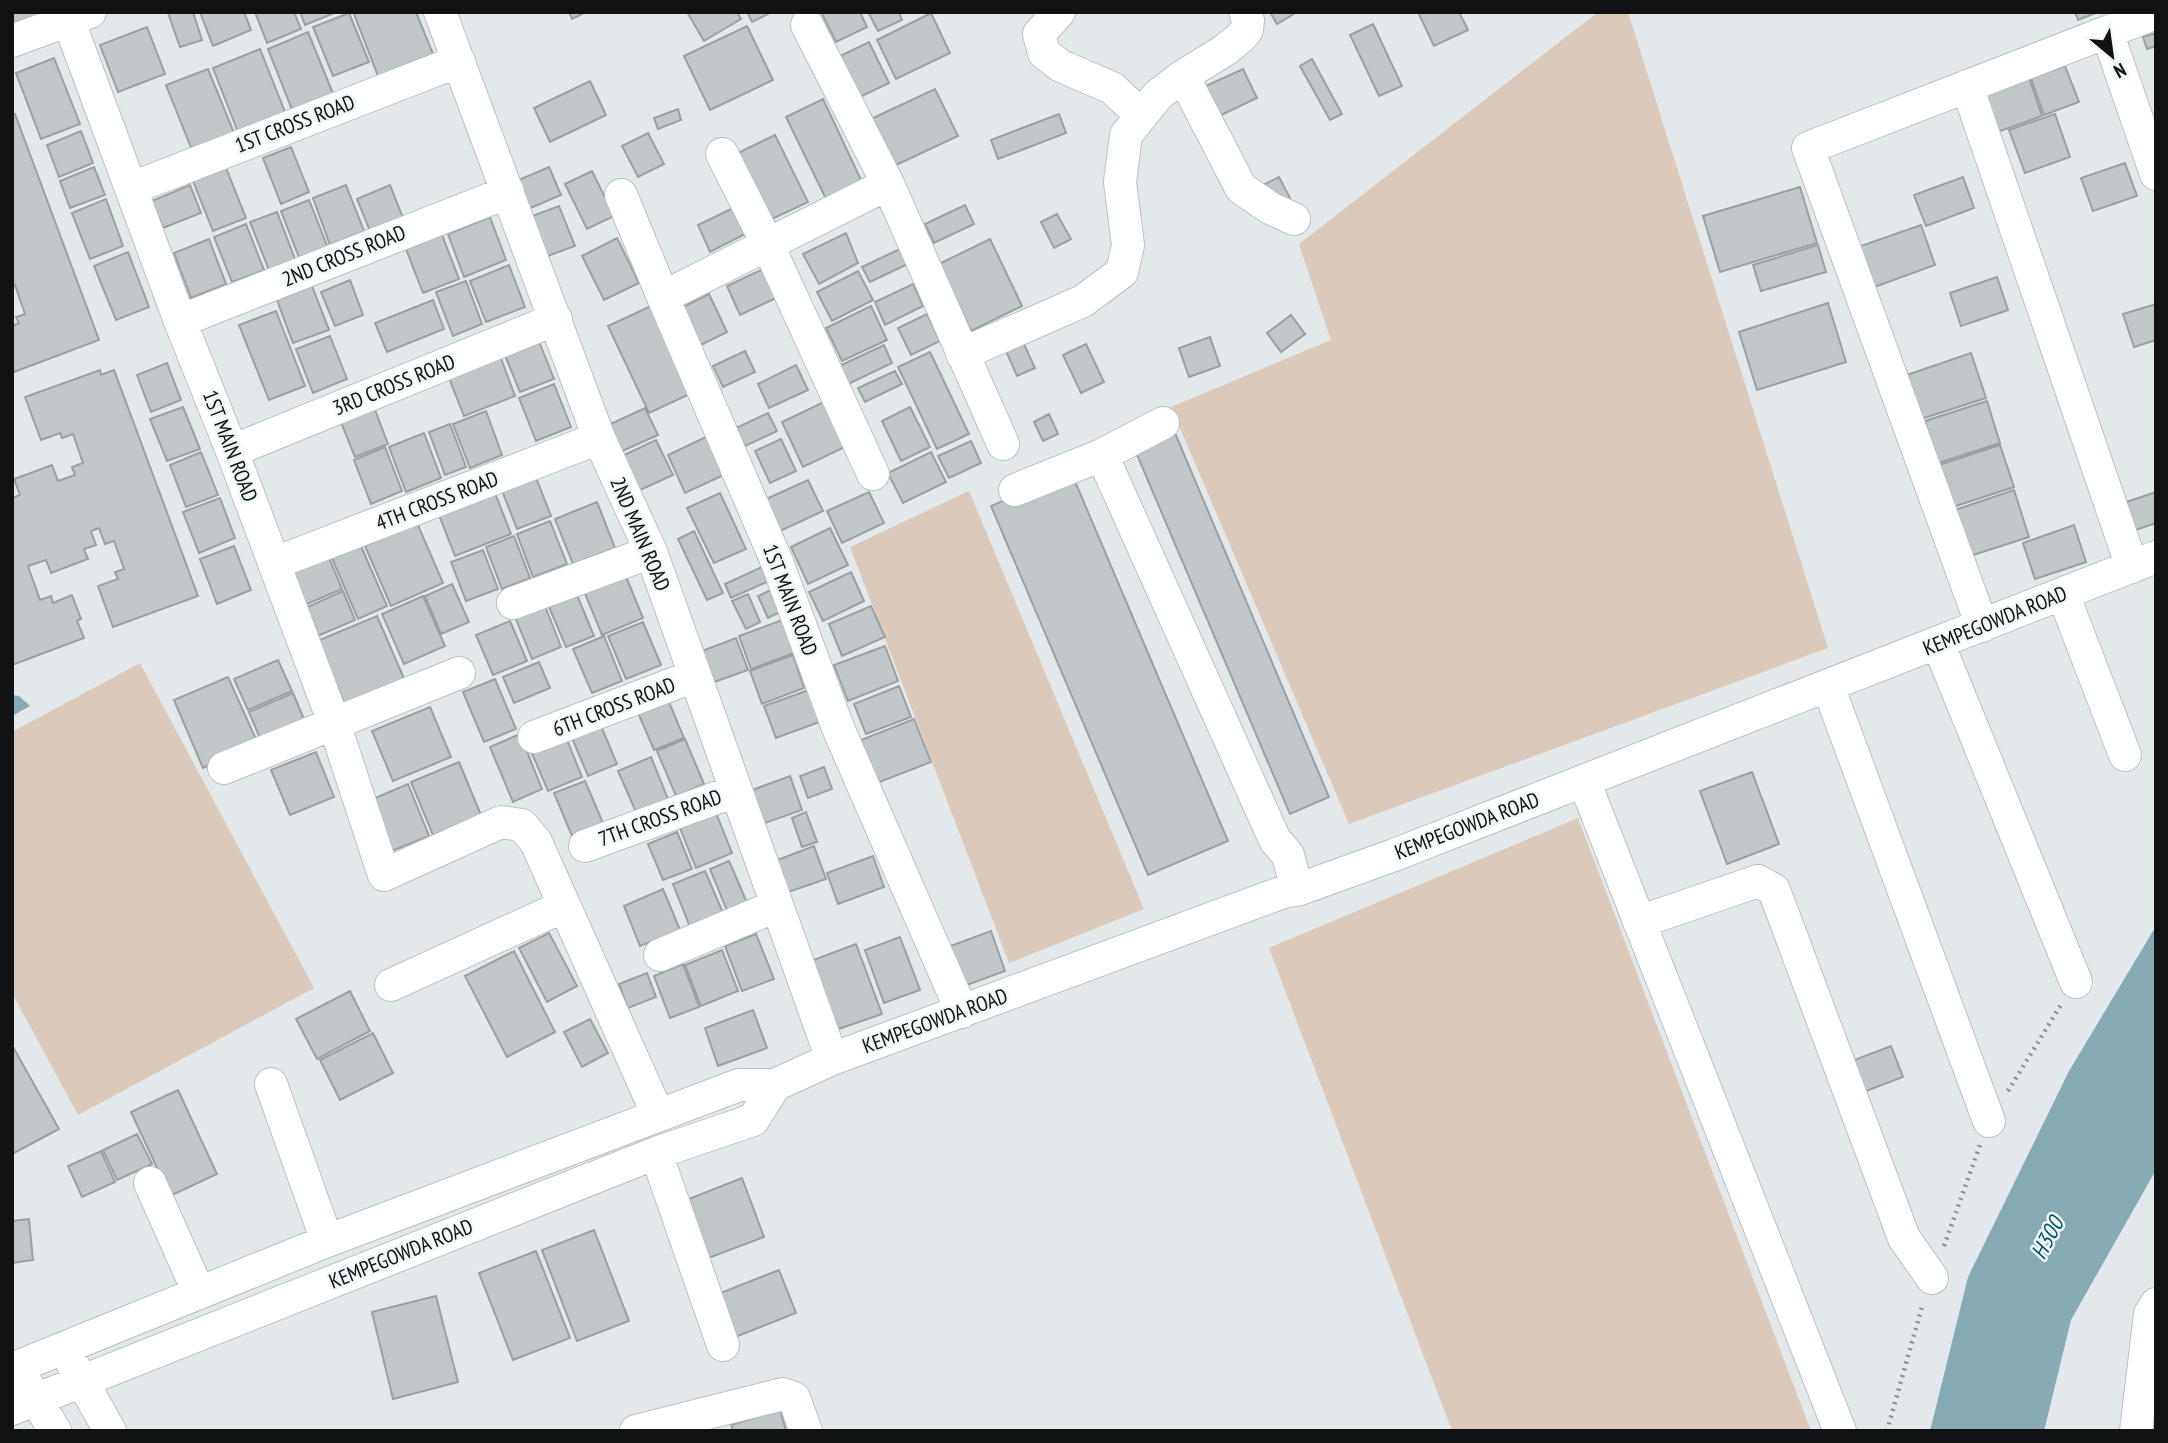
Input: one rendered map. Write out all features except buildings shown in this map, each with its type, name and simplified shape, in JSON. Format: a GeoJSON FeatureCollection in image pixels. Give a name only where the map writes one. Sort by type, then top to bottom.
{"type":"FeatureCollection","features":[{"type":"Feature","properties":{"kind":"street","name":"2ND MAIN ROAD"},"geometry":{"type":"LineString","coordinates":[[440,12],[599,438],[651,552],[832,1059]]}},
{"type":"Feature","properties":{"kind":"street"},"geometry":{"type":"LineString","coordinates":[[1059,12],[1038,34],[1044,53],[1062,66],[1112,88],[1141,116]]}},
{"type":"Feature","properties":{"kind":"street"},"geometry":{"type":"LineString","coordinates":[[962,354],[1083,301],[1122,272],[1128,245],[1120,182],[1126,135],[1158,95],[1241,37],[1247,30],[1245,12]]}},
{"type":"Feature","properties":{"kind":"street"},"geometry":{"type":"LineString","coordinates":[[1982,626],[1808,148],[2156,13]]}},
{"type":"Feature","properties":{"kind":"street"},"geometry":{"type":"LineString","coordinates":[[12,41],[79,16]]}},
{"type":"Feature","properties":{"kind":"street","name":"1ST MAIN ROAD"},"geometry":{"type":"LineString","coordinates":[[79,16],[132,188],[334,723],[384,875],[501,822],[522,825],[536,842],[564,906]]}},
{"type":"Feature","properties":{"kind":"street"},"geometry":{"type":"LineString","coordinates":[[807,25],[888,184],[1003,444]]}},
{"type":"Feature","properties":{"kind":"street"},"geometry":{"type":"LineString","coordinates":[[2107,32],[2150,139],[2156,174]]}},
{"type":"Feature","properties":{"kind":"street","name":"1ST CROSS ROAD"},"geometry":{"type":"LineString","coordinates":[[132,188],[458,61]]}},
{"type":"Feature","properties":{"kind":"street"},"geometry":{"type":"LineString","coordinates":[[1183,76],[1241,188],[1270,208],[1294,219]]}},
{"type":"Feature","properties":{"kind":"street"},"geometry":{"type":"LineString","coordinates":[[1967,86],[2144,562]]}},
{"type":"Feature","properties":{"kind":"street"},"geometry":{"type":"LineString","coordinates":[[722,154],[767,243],[873,474]]}},
{"type":"Feature","properties":{"kind":"street"},"geometry":{"type":"LineString","coordinates":[[663,297],[888,184]]}},
{"type":"Feature","properties":{"kind":"street","name":"2ND CROSS ROAD"},"geometry":{"type":"LineString","coordinates":[[180,321],[508,192]]}},
{"type":"Feature","properties":{"kind":"street","name":"1ST MAIN ROAD"},"geometry":{"type":"LineString","coordinates":[[621,195],[777,562],[838,728],[962,1012]]}},
{"type":"Feature","properties":{"kind":"street","name":"3RD CROSS ROAD"},"geometry":{"type":"LineString","coordinates":[[232,451],[556,318]]}},
{"type":"Feature","properties":{"kind":"street"},"geometry":{"type":"LineString","coordinates":[[1015,490],[1102,455],[1163,423]]}},
{"type":"Feature","properties":{"kind":"street","name":"4TH CROSS ROAD"},"geometry":{"type":"LineString","coordinates":[[275,564],[599,438]]}},
{"type":"Feature","properties":{"kind":"street"},"geometry":{"type":"LineString","coordinates":[[1102,455],[1275,840],[1275,859],[1292,891]]}},
{"type":"Feature","properties":{"kind":"street"},"geometry":{"type":"LineString","coordinates":[[513,603],[651,552]]}},
{"type":"Feature","properties":{"kind":"street","name":"KEMPEGOWDA ROAD"},"geometry":{"type":"LineString","coordinates":[[15,1368],[327,1241],[739,1084],[775,1085],[832,1059],[1394,855],[2144,562]]}},
{"type":"Feature","properties":{"kind":"street"},"geometry":{"type":"LineString","coordinates":[[2063,594],[2124,755]]}},
{"type":"Feature","properties":{"kind":"street"},"geometry":{"type":"LineString","coordinates":[[1938,643],[2076,982]]}},
{"type":"Feature","properties":{"kind":"street"},"geometry":{"type":"LineString","coordinates":[[224,768],[459,673]]}},
{"type":"Feature","properties":{"kind":"street","name":"6TH CROSS ROAD"},"geometry":{"type":"LineString","coordinates":[[534,737],[694,676]]}},
{"type":"Feature","properties":{"kind":"street"},"geometry":{"type":"LineString","coordinates":[[1828,686],[1989,1121]]}},
{"type":"Feature","properties":{"kind":"street"},"geometry":{"type":"LineString","coordinates":[[1584,781],[1840,1431]]}},
{"type":"Feature","properties":{"kind":"street","name":"7TH CROSS ROAD"},"geometry":{"type":"LineString","coordinates":[[585,846],[735,791]]}},
{"type":"Feature","properties":{"kind":"street"},"geometry":{"type":"LineString","coordinates":[[1639,922],[1758,881],[1774,890],[1904,1238],[1932,1279]]}},
{"type":"Feature","properties":{"kind":"street"},"geometry":{"type":"LineString","coordinates":[[391,985],[564,906],[658,1115]]}},
{"type":"Feature","properties":{"kind":"street"},"geometry":{"type":"LineString","coordinates":[[660,955],[776,906]]}},
{"type":"Feature","properties":{"kind":"street"},"geometry":{"type":"LineString","coordinates":[[271,1084],[327,1241]]}},
{"type":"Feature","properties":{"kind":"street","name":"KEMPEGOWDA ROAD"},"geometry":{"type":"LineString","coordinates":[[24,1404],[656,1153],[753,1120],[775,1085]]}},
{"type":"Feature","properties":{"kind":"street"},"geometry":{"type":"LineString","coordinates":[[656,1153],[723,1345]]}},
{"type":"Feature","properties":{"kind":"street"},"geometry":{"type":"LineString","coordinates":[[150,1183],[200,1293]]}},
{"type":"Feature","properties":{"kind":"street"},"geometry":{"type":"LineString","coordinates":[[2136,1431],[2154,1311]]}},
{"type":"Feature","properties":{"kind":"street"},"geometry":{"type":"LineString","coordinates":[[64,1349],[110,1431]]}},
{"type":"Feature","properties":{"kind":"street"},"geometry":{"type":"LineString","coordinates":[[15,1368],[24,1404],[55,1431]]}},
{"type":"Feature","properties":{"kind":"street"},"geometry":{"type":"LineString","coordinates":[[636,1431],[783,1394],[794,1398],[806,1431]]}},
{"type":"Feature","properties":{"kind":"path"},"geometry":{"type":"LineString","coordinates":[[1887,1431],[1922,1306],[1989,1121],[2076,982]]}},
{"type":"Feature","properties":{"kind":"shaded area"},"geometry":{"type":"Polygon","coordinates":[[[1598,12],[1628,12],[1828,648],[1349,824],[1171,407],[1331,340],[1299,244],[1598,12]]]}},
{"type":"Feature","properties":{"kind":"shaded area"},"geometry":{"type":"Polygon","coordinates":[[[969,491],[1144,909],[1009,963],[850,547],[969,491]]]}},
{"type":"Feature","properties":{"kind":"shaded area"},"geometry":{"type":"Polygon","coordinates":[[[140,663],[314,988],[78,1115],[12,993],[12,732],[140,663]]]}},
{"type":"Feature","properties":{"kind":"shaded area"},"geometry":{"type":"Polygon","coordinates":[[[1578,818],[1811,1431],[1452,1431],[1269,948],[1578,818]]]}},
{"type":"Feature","properties":{"kind":"water"},"geometry":{"type":"Polygon","coordinates":[[[12,695],[19,696],[30,706],[12,716],[12,695]]]}},
{"type":"Feature","properties":{"kind":"water","name":"H300"},"geometry":{"type":"Polygon","coordinates":[[[2156,926],[2156,1170],[2071,1320],[2044,1431],[1930,1431],[1968,1277],[2069,1071],[2156,926]]]}}]}
